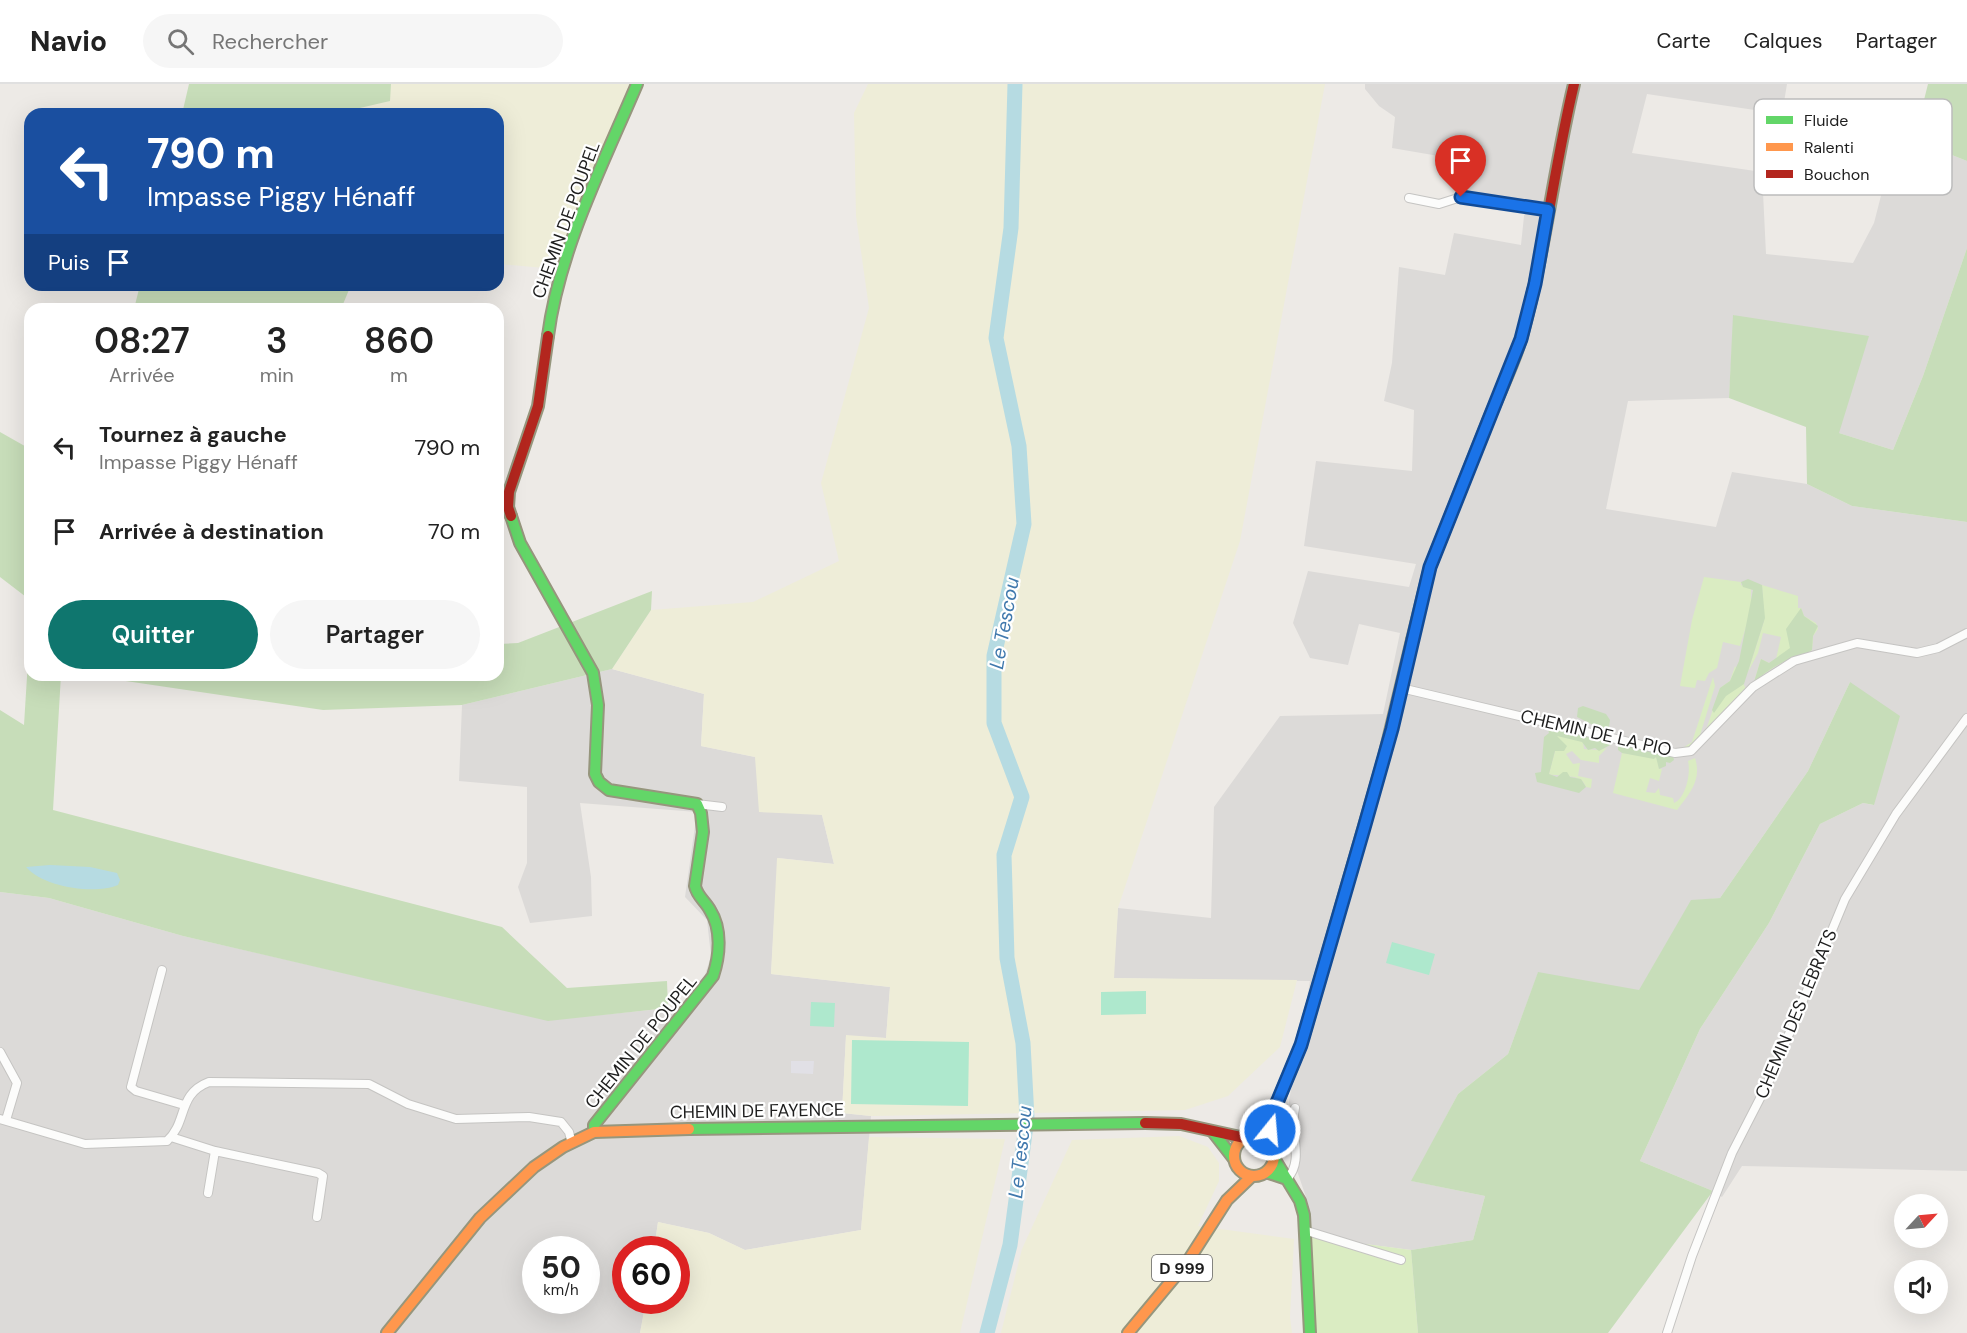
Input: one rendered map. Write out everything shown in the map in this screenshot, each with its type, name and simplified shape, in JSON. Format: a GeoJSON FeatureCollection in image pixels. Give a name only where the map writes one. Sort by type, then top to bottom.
{"type":"FeatureCollection","features":[{"type":"Feature","properties":{"kind":"street","name":"CHEMIN DE POUPEL"},"geometry":{"type":"LineString","coordinates":[[504,504],[538,406],[553,296],[594,186],[637,84]]}},
{"type":"Feature","properties":{"kind":"street"},"geometry":{"type":"LineString","coordinates":[[1310,1333],[1307,1231],[1300,1201],[1274,1158],[1270,1144],[1271,1117],[1301,1045],[1384,757],[1420,603],[1433,558],[1521,339],[1535,284],[1574,84]]}},
{"type":"Feature","properties":{"kind":"street"},"geometry":{"type":"LineString","coordinates":[[1408,198],[1439,204],[1461,197],[1548,210]]}},
{"type":"Feature","properties":{"kind":"street","name":"CHEMIN DE POUPEL"},"geometry":{"type":"LineString","coordinates":[[504,509],[520,543],[593,673],[598,705],[595,774],[599,782],[609,790],[722,807]]}},
{"type":"Feature","properties":{"kind":"street","name":"CHEMIN DE LA PIO"},"geometry":{"type":"LineString","coordinates":[[1401,688],[1675,753],[1691,751],[1753,687],[1794,661],[1857,643],[1917,653],[1938,648],[1967,633]]}},
{"type":"Feature","properties":{"kind":"street","name":"CHEMIN DES LEBRATS"},"geometry":{"type":"LineString","coordinates":[[1667,1333],[1692,1256],[1732,1153],[1772,1075],[1845,899],[1896,814],[1967,718]]}},
{"type":"Feature","properties":{"kind":"street","name":"CHEMIN DE POUPEL"},"geometry":{"type":"LineString","coordinates":[[594,1132],[594,1125],[716,972],[716,920],[710,909],[696,895],[696,869],[705,818],[697,804]]}},
{"type":"Feature","properties":{"kind":"street"},"geometry":{"type":"LineString","coordinates":[[162,970],[131,1087],[136,1091],[184,1105]]}},
{"type":"Feature","properties":{"kind":"street"},"geometry":{"type":"LineString","coordinates":[[0,1052],[17,1083],[3,1119],[95,1146],[167,1141],[179,1124],[184,1105],[196,1087],[209,1082],[369,1084],[408,1104],[456,1119],[529,1117],[561,1122],[569,1132],[571,1140]]}},
{"type":"Feature","properties":{"kind":"street"},"geometry":{"type":"LineString","coordinates":[[1287,1179],[1296,1166],[1293,1117],[1295,1108]]}},
{"type":"Feature","properties":{"kind":"street"},"geometry":{"type":"LineString","coordinates":[[1234,1160],[1236,1147],[1271,1117]]}},
{"type":"Feature","properties":{"kind":"street","name":"CHEMIN DE FAYENCE"},"geometry":{"type":"LineString","coordinates":[[387,1333],[466,1236],[525,1173],[571,1140],[594,1132],[1172,1123],[1196,1125],[1213,1132],[1248,1137]]}},
{"type":"Feature","properties":{"kind":"street"},"geometry":{"type":"LineString","coordinates":[[1213,1132],[1242,1172],[1252,1176],[1266,1172],[1287,1179]]}},
{"type":"Feature","properties":{"kind":"street"},"geometry":{"type":"LineString","coordinates":[[171,1137],[215,1150],[318,1173],[323,1176],[317,1217]]}},
{"type":"Feature","properties":{"kind":"street"},"geometry":{"type":"LineString","coordinates":[[1248,1137],[1261,1137],[1270,1144]]}},
{"type":"Feature","properties":{"kind":"street"},"geometry":{"type":"LineString","coordinates":[[208,1192],[215,1150]]}},
{"type":"Feature","properties":{"kind":"street"},"geometry":{"type":"LineString","coordinates":[[1266,1172],[1274,1158]]}},
{"type":"Feature","properties":{"kind":"street","name":"D 999"},"geometry":{"type":"LineString","coordinates":[[1230,1198],[1234,1181],[1234,1160]]}},
{"type":"Feature","properties":{"kind":"street","name":"D 999"},"geometry":{"type":"LineString","coordinates":[[1128,1333],[1179,1272],[1241,1184],[1252,1176]]}},
{"type":"Feature","properties":{"kind":"street"},"geometry":{"type":"LineString","coordinates":[[1307,1231],[1401,1260]]}},
{"type":"Feature","properties":{"kind":"shaded area"},"geometry":{"type":"Polygon","coordinates":[[[1365,84],[1787,84],[1784,99],[1754,99],[1754,110],[1647,94],[1632,153],[1754,171],[1754,195],[1763,195],[1766,254],[1853,263],[1874,223],[1881,195],[1952,195],[1952,155],[1967,161],[1967,248],[1923,376],[1893,450],[1839,433],[1734,315],[1729,398],[1628,401],[1606,509],[1716,527],[1732,472],[1807,484],[1852,506],[1967,522],[1967,1171],[1742,1166],[1722,1197],[1713,1191],[1640,1161],[1700,1029],[1769,923],[1820,824],[1863,803],[1873,805],[1850,682],[1808,771],[1720,898],[1691,901],[1639,991],[1538,973],[1508,1054],[1458,1094],[1412,1181],[1485,1196],[1473,1240],[1411,1250],[1312,1237],[1307,1200],[1293,1159],[1289,1101],[1310,981],[1113,978],[1118,908],[1211,918],[1214,807],[1280,716],[1383,714],[1400,633],[1359,624],[1348,665],[1310,658],[1293,623],[1308,571],[1409,587],[1416,564],[1304,546],[1316,461],[1412,471],[1414,410],[1384,401],[1392,363],[1399,267],[1445,275],[1454,233],[1521,245],[1525,207],[1464,193],[1462,160],[1392,148],[1395,117],[1379,106],[1365,89],[1365,84]]]}},
{"type":"Feature","properties":{"kind":"shaded area"},"geometry":{"type":"Polygon","coordinates":[[[612,669],[704,694],[701,746],[755,757],[822,815],[834,864],[778,858],[771,974],[890,987],[886,1038],[846,1036],[842,1113],[871,1116],[861,1230],[745,1250],[709,1233],[658,1222],[656,1236],[612,1236],[612,1314],[644,1314],[640,1333],[0,1333],[0,892],[49,898],[183,936],[548,1020],[681,1007],[704,978],[711,956],[707,920],[685,897],[697,812],[580,803],[591,877],[592,916],[530,923],[518,887],[527,863],[527,787],[459,781],[462,705],[612,669]]]}},
{"type":"Feature","properties":{"kind":"shaded area"},"geometry":{"type":"Polygon","coordinates":[[[791,1061],[814,1061],[813,1074],[791,1073],[791,1061]]]}},
{"type":"Feature","properties":{"kind":"green space"},"geometry":{"type":"Polygon","coordinates":[[[189,84],[391,84],[390,101],[360,108],[183,108],[189,84]]]}},
{"type":"Feature","properties":{"kind":"green space"},"geometry":{"type":"Polygon","coordinates":[[[391,84],[629,84],[556,269],[504,265],[504,108],[359,108],[389,101],[391,84]]]}},
{"type":"Feature","properties":{"kind":"green space"},"geometry":{"type":"Polygon","coordinates":[[[868,84],[1325,84],[1240,541],[1118,908],[1114,978],[1297,980],[1280,1047],[1228,1096],[1185,1110],[871,1116],[842,1113],[846,1035],[886,1038],[890,987],[771,974],[777,858],[834,864],[822,815],[759,812],[755,757],[701,746],[704,694],[612,669],[651,610],[753,602],[839,561],[821,483],[869,308],[856,216],[854,113],[868,84]]]}},
{"type":"Feature","properties":{"kind":"green space"},"geometry":{"type":"Polygon","coordinates":[[[1928,84],[1967,84],[1967,161],[1952,155],[1952,99],[1924,99],[1928,84]]]}},
{"type":"Feature","properties":{"kind":"green space"},"geometry":{"type":"Polygon","coordinates":[[[1967,248],[1967,522],[1852,506],[1807,484],[1806,427],[1729,398],[1733,315],[1869,336],[1839,433],[1893,450],[1923,376],[1967,248]]]}},
{"type":"Feature","properties":{"kind":"green space"},"geometry":{"type":"Polygon","coordinates":[[[138,291],[348,291],[344,303],[136,303],[138,291]]]}},
{"type":"Feature","properties":{"kind":"green space"},"geometry":{"type":"Polygon","coordinates":[[[0,432],[24,446],[24,595],[0,577],[0,432]]]}},
{"type":"Feature","properties":{"kind":"green space"},"geometry":{"type":"Polygon","coordinates":[[[1704,577],[1741,582],[1741,585],[1751,588],[1751,611],[1740,646],[1723,642],[1717,668],[1709,673],[1705,681],[1697,680],[1695,688],[1680,686],[1692,620],[1704,577]]]}},
{"type":"Feature","properties":{"kind":"green space"},"geometry":{"type":"Polygon","coordinates":[[[1748,579],[1762,585],[1765,618],[1744,684],[1726,696],[1714,713],[1712,710],[1720,688],[1730,681],[1739,661],[1753,590],[1743,587],[1741,582],[1748,579]]]}},
{"type":"Feature","properties":{"kind":"green space"},"geometry":{"type":"Polygon","coordinates":[[[1762,585],[1798,596],[1798,608],[1801,608],[1804,616],[1816,623],[1818,629],[1813,636],[1812,650],[1777,665],[1754,682],[1761,659],[1769,663],[1776,659],[1781,637],[1763,633],[1758,653],[1748,672],[1764,621],[1762,585]]]}},
{"type":"Feature","properties":{"kind":"green space"},"geometry":{"type":"Polygon","coordinates":[[[652,591],[651,610],[612,669],[462,705],[323,710],[126,681],[504,681],[504,644],[518,643],[652,591]]]}},
{"type":"Feature","properties":{"kind":"green space"},"geometry":{"type":"Polygon","coordinates":[[[1801,608],[1804,616],[1818,626],[1813,636],[1812,650],[1803,656],[1777,665],[1754,682],[1761,659],[1769,663],[1790,648],[1786,629],[1801,608]]]}},
{"type":"Feature","properties":{"kind":"green space"},"geometry":{"type":"Polygon","coordinates":[[[1735,666],[1746,689],[1705,733],[1720,688],[1730,681],[1735,666]]]}},
{"type":"Feature","properties":{"kind":"green space"},"geometry":{"type":"Polygon","coordinates":[[[1713,677],[1715,686],[1698,742],[1681,749],[1692,742],[1713,677]]]}},
{"type":"Feature","properties":{"kind":"green space"},"geometry":{"type":"Polygon","coordinates":[[[27,681],[61,681],[53,810],[502,927],[567,988],[667,981],[668,1008],[548,1021],[183,936],[49,898],[0,892],[0,710],[24,725],[27,681]]]}},
{"type":"Feature","properties":{"kind":"green space"},"geometry":{"type":"Polygon","coordinates":[[[1850,682],[1900,716],[1874,805],[1863,803],[1820,824],[1769,923],[1700,1029],[1640,1161],[1713,1191],[1608,1333],[1418,1333],[1411,1250],[1473,1240],[1485,1196],[1411,1181],[1458,1094],[1508,1054],[1538,972],[1639,990],[1691,900],[1720,898],[1808,771],[1850,682]]]}},
{"type":"Feature","properties":{"kind":"green space"},"geometry":{"type":"Polygon","coordinates":[[[1583,706],[1606,714],[1610,720],[1608,735],[1612,744],[1599,751],[1595,748],[1588,750],[1582,742],[1557,736],[1567,746],[1564,751],[1555,751],[1549,774],[1557,777],[1567,772],[1570,777],[1581,779],[1586,787],[1579,793],[1537,782],[1535,773],[1541,772],[1544,737],[1549,733],[1547,724],[1554,721],[1577,724],[1588,737],[1592,736],[1595,726],[1577,717],[1578,708],[1583,706]]]}},
{"type":"Feature","properties":{"kind":"green space"},"geometry":{"type":"Polygon","coordinates":[[[1561,735],[1583,742],[1584,749],[1607,748],[1599,756],[1599,763],[1581,760],[1572,751],[1566,754],[1573,764],[1580,763],[1578,776],[1592,779],[1591,788],[1586,787],[1584,782],[1576,777],[1549,774],[1555,751],[1564,751],[1557,736],[1561,735]]]}},
{"type":"Feature","properties":{"kind":"green space"},"geometry":{"type":"Polygon","coordinates":[[[1618,743],[1673,756],[1674,760],[1670,763],[1666,762],[1666,766],[1659,769],[1656,757],[1654,759],[1622,753],[1618,750],[1618,743]]]}},
{"type":"Feature","properties":{"kind":"green space"},"geometry":{"type":"Polygon","coordinates":[[[1622,753],[1658,758],[1659,769],[1662,769],[1659,781],[1650,778],[1646,792],[1655,793],[1659,788],[1660,795],[1673,798],[1674,803],[1682,796],[1687,785],[1688,761],[1695,758],[1697,773],[1694,786],[1677,810],[1613,793],[1622,753]]]}},
{"type":"Feature","properties":{"kind":"green space"},"geometry":{"type":"Polygon","coordinates":[[[1392,942],[1435,954],[1429,975],[1386,963],[1392,942]]]}},
{"type":"Feature","properties":{"kind":"green space"},"geometry":{"type":"Polygon","coordinates":[[[1146,991],[1146,1014],[1101,1015],[1101,992],[1146,991]]]}},
{"type":"Feature","properties":{"kind":"green space"},"geometry":{"type":"Polygon","coordinates":[[[811,1002],[835,1003],[834,1027],[810,1026],[811,1002]]]}},
{"type":"Feature","properties":{"kind":"green space"},"geometry":{"type":"Polygon","coordinates":[[[852,1040],[969,1042],[968,1106],[851,1104],[852,1040]]]}},
{"type":"Feature","properties":{"kind":"green space"},"geometry":{"type":"Polygon","coordinates":[[[1179,1136],[1208,1147],[1219,1163],[1219,1181],[1198,1226],[1294,1239],[1290,1317],[1292,1333],[1001,1333],[1022,1249],[1072,1140],[1179,1136]]]}},
{"type":"Feature","properties":{"kind":"green space"},"geometry":{"type":"Polygon","coordinates":[[[869,1137],[1005,1139],[960,1333],[640,1333],[644,1314],[690,1314],[690,1236],[656,1236],[658,1222],[709,1233],[745,1250],[861,1230],[869,1137]]]}},
{"type":"Feature","properties":{"kind":"green space"},"geometry":{"type":"Polygon","coordinates":[[[1312,1237],[1411,1250],[1418,1333],[1314,1333],[1312,1237]]]}},
{"type":"Feature","properties":{"kind":"water"},"geometry":{"type":"Polygon","coordinates":[[[50,865],[90,867],[117,873],[120,880],[118,885],[108,888],[83,889],[44,880],[26,867],[50,865]]]}},
{"type":"Feature","properties":{"kind":"waterway","name":"Le Tescou"},"geometry":{"type":"LineString","coordinates":[[987,1333],[1010,1245],[1027,1118],[1023,1043],[1007,958],[1004,855],[1022,797],[994,723],[994,656],[1024,524],[1019,446],[996,338],[1011,228],[1015,84]]}},
{"type":"Feature","properties":{"kind":"traffic: fast"},"geometry":{"type":"LineString","coordinates":[[548,336],[554,304],[572,240],[637,84]]}},
{"type":"Feature","properties":{"kind":"traffic: fast"},"geometry":{"type":"LineString","coordinates":[[511,516],[520,543],[593,673],[598,705],[595,774],[599,782],[609,790],[697,804],[701,813],[703,832],[695,886],[717,925],[718,951],[713,976],[594,1125],[594,1132]]}},
{"type":"Feature","properties":{"kind":"traffic: fast"},"geometry":{"type":"LineString","coordinates":[[1251,1136],[1271,1117],[1301,1045],[1384,757],[1412,640]]}},
{"type":"Feature","properties":{"kind":"traffic: fast"},"geometry":{"type":"LineString","coordinates":[[689,1129],[1145,1123]]}},
{"type":"Feature","properties":{"kind":"traffic: fast"},"geometry":{"type":"LineString","coordinates":[[1213,1132],[1234,1159]]}},
{"type":"Feature","properties":{"kind":"traffic: fast"},"geometry":{"type":"LineString","coordinates":[[1274,1158],[1300,1201],[1304,1215],[1310,1333]]}},
{"type":"Feature","properties":{"kind":"traffic: fast"},"geometry":{"type":"LineString","coordinates":[[1266,1172],[1287,1179]]}},
{"type":"Feature","properties":{"kind":"traffic: slow"},"geometry":{"type":"LineString","coordinates":[[1412,640],[1430,567],[1488,421]]}},
{"type":"Feature","properties":{"kind":"traffic: slow"},"geometry":{"type":"LineString","coordinates":[[387,1333],[480,1218],[534,1167],[563,1147],[594,1132],[689,1129]]}},
{"type":"Feature","properties":{"kind":"traffic: slow"},"geometry":{"type":"LineString","coordinates":[[1254,1136],[1262,1137],[1268,1142],[1273,1148],[1274,1156],[1273,1164],[1268,1170],[1262,1175],[1254,1176],[1246,1175],[1240,1170],[1235,1164],[1234,1156],[1235,1148],[1240,1142],[1246,1137],[1254,1136]]}},
{"type":"Feature","properties":{"kind":"traffic: slow"},"geometry":{"type":"LineString","coordinates":[[1128,1333],[1188,1261],[1227,1200],[1252,1176]]}},
{"type":"Feature","properties":{"kind":"traffic: jam"},"geometry":{"type":"LineString","coordinates":[[1488,421],[1515,358],[1530,305],[1574,84]]}},
{"type":"Feature","properties":{"kind":"traffic: jam"},"geometry":{"type":"LineString","coordinates":[[511,516],[508,507],[509,492],[538,406],[548,336]]}},
{"type":"Feature","properties":{"kind":"traffic: jam"},"geometry":{"type":"LineString","coordinates":[[1145,1123],[1181,1124],[1245,1138]]}},
{"type":"Feature","properties":{"kind":"route"},"geometry":{"type":"LineString","coordinates":[[1270,1130],[1271,1117],[1301,1045],[1384,757],[1422,592],[1456,495],[1511,367],[1535,284],[1548,210],[1461,197]]}}]}
